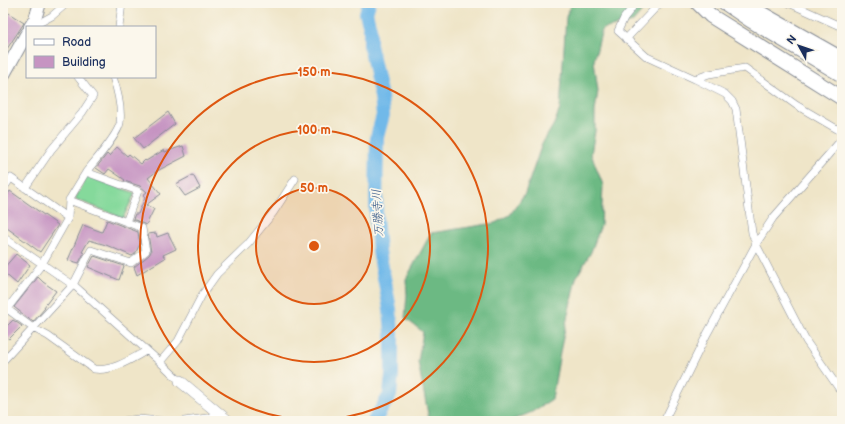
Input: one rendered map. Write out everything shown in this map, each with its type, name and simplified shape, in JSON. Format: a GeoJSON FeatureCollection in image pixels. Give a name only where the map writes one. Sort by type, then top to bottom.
{"type":"FeatureCollection","features":[{"type":"Feature","properties":{"kind":"highway"},"geometry":{"type":"LineString","coordinates":[[698,3],[711,16],[842,98]]}},
{"type":"Feature","properties":{"kind":"highway"},"geometry":{"type":"LineString","coordinates":[[701,3],[842,88]]}},
{"type":"Feature","properties":{"kind":"highway"},"geometry":{"type":"LineString","coordinates":[[725,3],[750,20],[842,75]]}},
{"type":"Feature","properties":{"kind":"highway"},"geometry":{"type":"LineString","coordinates":[[743,3],[842,58]]}},
{"type":"Feature","properties":{"kind":"main road"},"geometry":{"type":"LineString","coordinates":[[32,23],[40,3]]}},
{"type":"Feature","properties":{"kind":"main road"},"geometry":{"type":"LineString","coordinates":[[3,76],[24,46]]}},
{"type":"Feature","properties":{"kind":"street"},"geometry":{"type":"LineString","coordinates":[[32,23],[41,22],[52,16],[67,3]]}},
{"type":"Feature","properties":{"kind":"street"},"geometry":{"type":"LineString","coordinates":[[119,26],[122,3]]}},
{"type":"Feature","properties":{"kind":"street"},"geometry":{"type":"LineString","coordinates":[[631,3],[632,8],[624,18],[618,31],[626,39],[647,57],[725,94],[732,101],[736,109],[752,233],[756,244],[806,341],[842,393]]}},
{"type":"Feature","properties":{"kind":"street"},"geometry":{"type":"LineString","coordinates":[[626,39],[660,3]]}},
{"type":"Feature","properties":{"kind":"street"},"geometry":{"type":"LineString","coordinates":[[789,3],[842,27]]}},
{"type":"Feature","properties":{"kind":"street"},"geometry":{"type":"LineString","coordinates":[[695,79],[709,74],[745,68],[796,105],[842,132]]}},
{"type":"Feature","properties":{"kind":"street"},"geometry":{"type":"LineString","coordinates":[[25,188],[51,150],[82,113],[93,96],[79,78]]}},
{"type":"Feature","properties":{"kind":"street"},"geometry":{"type":"LineString","coordinates":[[113,78],[120,100],[120,125],[107,146],[86,172],[70,200],[68,218],[42,264],[4,310],[48,336],[94,369],[103,370],[129,360],[146,351]]}},
{"type":"Feature","properties":{"kind":"street"},"geometry":{"type":"LineString","coordinates":[[664,421],[707,334],[756,244],[773,218],[842,139]]}},
{"type":"Feature","properties":{"kind":"street"},"geometry":{"type":"LineString","coordinates":[[86,172],[138,191],[126,222]]}},
{"type":"Feature","properties":{"kind":"street"},"geometry":{"type":"LineString","coordinates":[[3,189],[11,178],[68,218]]}},
{"type":"Feature","properties":{"kind":"street"},"geometry":{"type":"LineString","coordinates":[[160,362],[178,341],[202,295],[217,274],[241,252],[255,235],[273,213],[295,179]]}},
{"type":"Feature","properties":{"kind":"street"},"geometry":{"type":"LineString","coordinates":[[3,361],[73,285],[91,250],[132,263],[146,251],[142,228],[70,200]]}},
{"type":"Feature","properties":{"kind":"street"},"geometry":{"type":"LineString","coordinates":[[3,237],[73,285],[180,381],[225,418]]}},
{"type":"Feature","properties":{"kind":"street"},"geometry":{"type":"LineString","coordinates":[[184,421],[225,418]]}},
{"type":"Feature","properties":{"kind":"street"},"geometry":{"type":"LineString","coordinates":[[124,421],[138,419],[162,421]]}},
{"type":"Feature","properties":{"kind":"green space"},"geometry":{"type":"Polygon","coordinates":[[[571,3],[649,3],[633,22],[602,29],[594,61],[598,91],[595,111],[595,131],[591,154],[603,185],[601,225],[591,252],[576,278],[561,347],[552,399],[532,412],[510,421],[431,421],[429,419],[418,362],[423,332],[405,318],[407,295],[406,279],[431,233],[495,223],[510,215],[525,193],[542,144],[554,124],[560,109],[566,17],[571,3]]]}},
{"type":"Feature","properties":{"kind":"green space"},"geometry":{"type":"Polygon","coordinates":[[[87,176],[135,193],[123,218],[75,199],[87,176]]]}},
{"type":"Feature","properties":{"kind":"building"},"geometry":{"type":"Polygon","coordinates":[[[7,12],[24,23],[3,55],[3,18],[7,12]]]}},
{"type":"Feature","properties":{"kind":"building"},"geometry":{"type":"Polygon","coordinates":[[[168,112],[175,124],[143,149],[134,138],[168,112]]]}},
{"type":"Feature","properties":{"kind":"building"},"geometry":{"type":"Polygon","coordinates":[[[183,146],[186,156],[157,171],[148,178],[161,194],[146,205],[154,209],[146,225],[133,219],[135,214],[138,214],[145,198],[143,195],[147,192],[140,186],[124,181],[125,180],[109,169],[105,174],[96,168],[107,154],[109,156],[117,147],[127,156],[129,154],[141,164],[145,160],[146,161],[164,150],[165,152],[183,146]]]}},
{"type":"Feature","properties":{"kind":"building"},"geometry":{"type":"Polygon","coordinates":[[[193,175],[200,188],[185,196],[176,184],[193,175]]]}},
{"type":"Feature","properties":{"kind":"building"},"geometry":{"type":"Polygon","coordinates":[[[10,191],[58,225],[40,252],[3,225],[3,202],[10,191]]]}},
{"type":"Feature","properties":{"kind":"building"},"geometry":{"type":"Polygon","coordinates":[[[107,220],[138,232],[140,244],[135,254],[132,256],[106,245],[89,240],[82,252],[84,253],[79,263],[68,260],[83,225],[102,232],[107,220]]]}},
{"type":"Feature","properties":{"kind":"building"},"geometry":{"type":"Polygon","coordinates":[[[156,233],[157,237],[168,233],[176,249],[163,255],[165,258],[137,275],[134,267],[151,252],[148,234],[156,233]]]}},
{"type":"Feature","properties":{"kind":"building"},"geometry":{"type":"Polygon","coordinates":[[[16,254],[30,265],[17,284],[3,272],[3,269],[16,254]]]}},
{"type":"Feature","properties":{"kind":"building"},"geometry":{"type":"Polygon","coordinates":[[[94,256],[124,266],[119,280],[88,267],[94,256]]]}},
{"type":"Feature","properties":{"kind":"building"},"geometry":{"type":"Polygon","coordinates":[[[38,277],[56,291],[44,307],[45,308],[33,322],[14,307],[38,277]]]}},
{"type":"Feature","properties":{"kind":"building"},"geometry":{"type":"Polygon","coordinates":[[[13,320],[22,326],[9,339],[3,334],[3,330],[13,320]]]}},
{"type":"Feature","properties":{"kind":"waterway","name":"万勝寺川"},"geometry":{"type":"LineString","coordinates":[[369,3],[366,13],[370,28],[370,45],[381,97],[383,115],[377,137],[376,218],[379,251],[390,309],[392,334],[392,375],[390,395],[374,421]]}}]}
